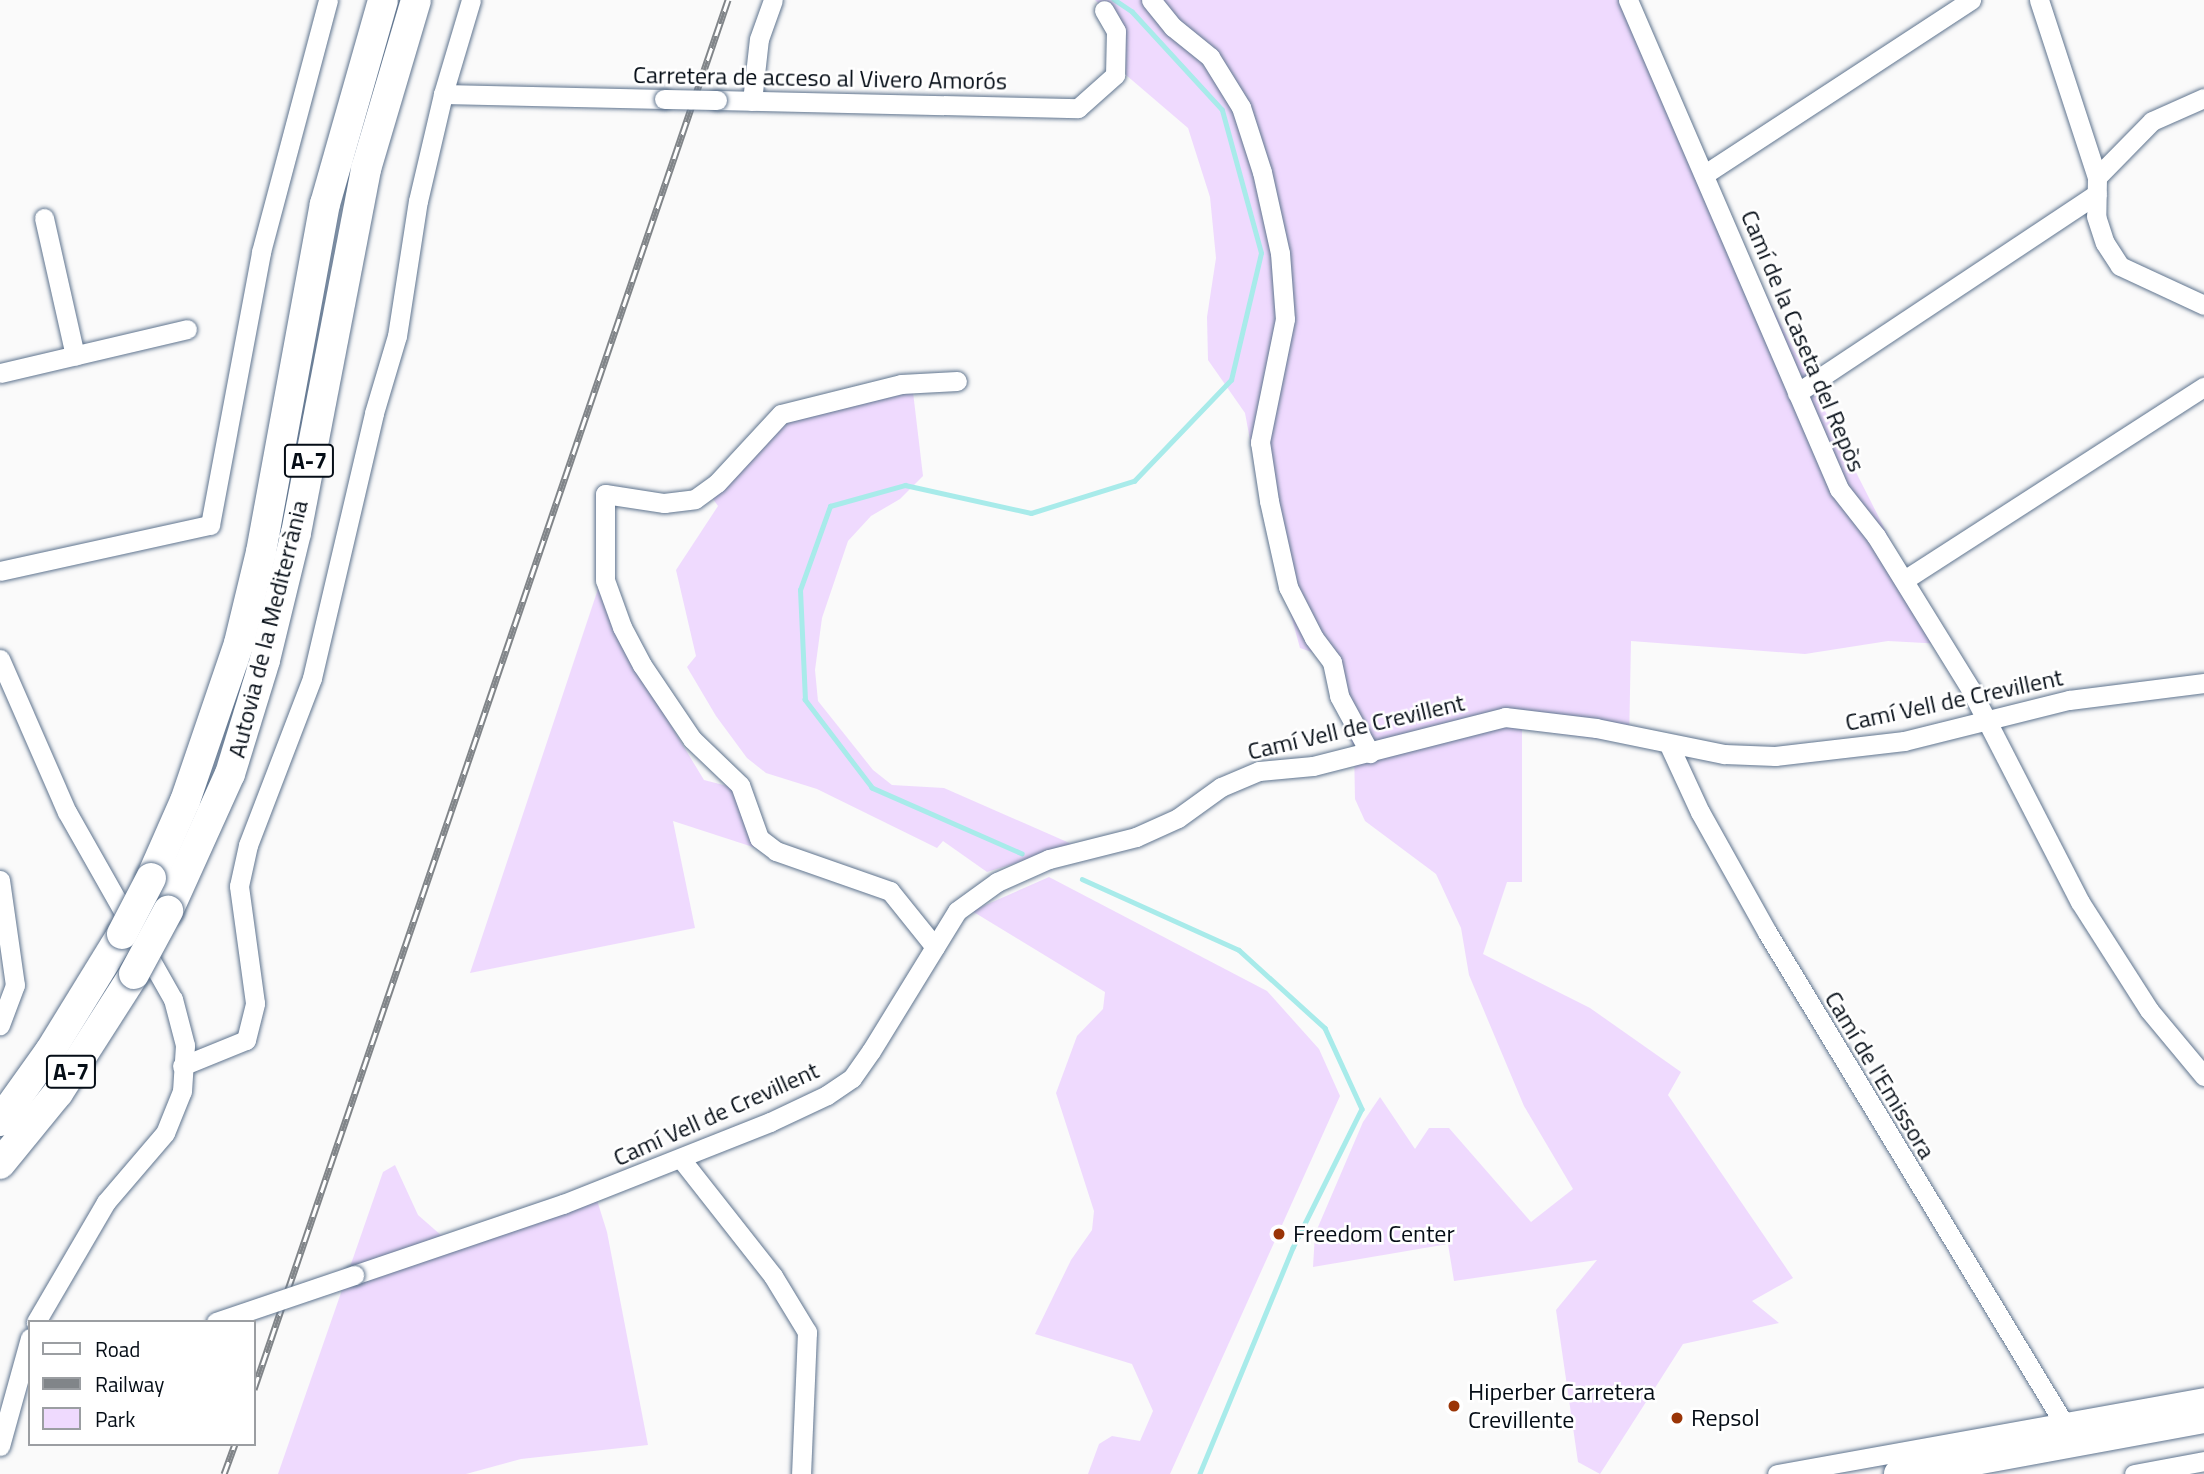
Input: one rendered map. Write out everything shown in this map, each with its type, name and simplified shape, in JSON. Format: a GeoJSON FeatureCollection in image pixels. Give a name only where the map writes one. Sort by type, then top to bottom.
{"type":"FeatureCollection","features":[{"type":"Feature","properties":{"kind":"highway","name":"Autovia de la Mediterrània"},"geometry":{"type":"LineString","coordinates":[[0,1121],[122,934],[151,878],[185,801],[239,643],[261,552],[326,204],[383,0]]}},
{"type":"Feature","properties":{"kind":"highway","name":"Autovia de la Mediterrània"},"geometry":{"type":"LineString","coordinates":[[0,1164],[58,1093],[134,974],[168,911],[230,774],[265,660],[296,533],[353,223],[416,0]]}},
{"type":"Feature","properties":{"kind":"highway"},"geometry":{"type":"LineString","coordinates":[[0,1091],[54,1020],[93,980]]}},
{"type":"Feature","properties":{"kind":"highway"},"geometry":{"type":"LineString","coordinates":[[0,1186],[58,1093]]}},
{"type":"Feature","properties":{"kind":"highway"},"geometry":{"type":"LineString","coordinates":[[1899,1474],[2204,1418]]}},
{"type":"Feature","properties":{"kind":"highway"},"geometry":{"type":"LineString","coordinates":[[2007,1474],[2204,1438]]}},
{"type":"Feature","properties":{"kind":"street"},"geometry":{"type":"LineString","coordinates":[[0,571],[210,525],[261,252],[328,0]]}},
{"type":"Feature","properties":{"kind":"street"},"geometry":{"type":"LineString","coordinates":[[181,1066],[246,1040],[255,1003],[239,886],[248,845],[312,678],[374,413],[397,336],[418,201],[443,94],[471,0]]}},
{"type":"Feature","properties":{"kind":"street"},"geometry":{"type":"LineString","coordinates":[[752,101],[760,38],[774,0]]}},
{"type":"Feature","properties":{"kind":"street"},"geometry":{"type":"LineString","coordinates":[[1151,0],[1173,27],[1210,57],[1241,107],[1262,172],[1280,253],[1284,319],[1260,442],[1269,501],[1289,587],[1314,638],[1332,662],[1339,696],[1370,754]]}},
{"type":"Feature","properties":{"kind":"street","name":"Camí de la Caseta del Repòs"},"geometry":{"type":"LineString","coordinates":[[1628,0],[1839,489],[1905,580],[1985,721],[2080,902],[2149,1010],[2204,1076]]}},
{"type":"Feature","properties":{"kind":"street"},"geometry":{"type":"LineString","coordinates":[[2039,0],[2097,186],[2096,216],[2105,243],[2120,266],[2204,305]]}},
{"type":"Feature","properties":{"kind":"street"},"geometry":{"type":"LineString","coordinates":[[1705,174],[1966,1]]}},
{"type":"Feature","properties":{"kind":"street","name":"Carretera de acceso al Vivero Amorós"},"geometry":{"type":"LineString","coordinates":[[443,94],[1078,108],[1115,75],[1116,31],[1104,10]]}},
{"type":"Feature","properties":{"kind":"street"},"geometry":{"type":"LineString","coordinates":[[1797,393],[2097,186],[2152,121],[2204,98]]}},
{"type":"Feature","properties":{"kind":"street"},"geometry":{"type":"LineString","coordinates":[[44,218],[75,356]]}},
{"type":"Feature","properties":{"kind":"street"},"geometry":{"type":"LineString","coordinates":[[0,373],[187,329]]}},
{"type":"Feature","properties":{"kind":"street"},"geometry":{"type":"LineString","coordinates":[[935,947],[890,891],[776,851],[760,838],[740,785],[692,739],[642,665],[622,627],[605,580],[605,494],[664,503],[695,499],[717,483],[781,415],[901,384],[957,381]]}},
{"type":"Feature","properties":{"kind":"street"},"geometry":{"type":"LineString","coordinates":[[1905,580],[2204,387]]}},
{"type":"Feature","properties":{"kind":"street"},"geometry":{"type":"LineString","coordinates":[[0,659],[67,812],[173,999],[185,1045],[181,1066],[181,1091],[165,1133],[106,1202],[37,1320]]}},
{"type":"Feature","properties":{"kind":"street","name":"Camí Vell de Crevillent"},"geometry":{"type":"LineString","coordinates":[[222,1320],[563,1205],[770,1122],[852,1078],[957,911],[997,882],[1049,859],[1136,837],[1178,818],[1221,787],[1259,771],[1313,766],[1370,754],[1505,717],[1597,728],[1669,745],[1724,754],[1775,756],[1904,741],[2068,700],[2204,683]]}},
{"type":"Feature","properties":{"kind":"street","name":"Camí de l'Emissora"},"geometry":{"type":"LineString","coordinates":[[1669,745],[1700,812],[1767,932],[2063,1422]]}},
{"type":"Feature","properties":{"kind":"street"},"geometry":{"type":"LineString","coordinates":[[0,880],[15,985],[0,1025]]}},
{"type":"Feature","properties":{"kind":"street"},"geometry":{"type":"LineString","coordinates":[[681,1159],[773,1276],[807,1332],[801,1474]]}},
{"type":"Feature","properties":{"kind":"street"},"geometry":{"type":"LineString","coordinates":[[0,1446],[28,1347]]}},
{"type":"Feature","properties":{"kind":"street"},"geometry":{"type":"LineString","coordinates":[[1777,1474],[2204,1397]]}},
{"type":"Feature","properties":{"kind":"street"},"geometry":{"type":"LineString","coordinates":[[2134,1474],[2204,1461]]}},
{"type":"Feature","properties":{"kind":"green space"},"geometry":{"type":"Polygon","coordinates":[[[1095,0],[1628,0],[1705,174],[1943,644],[1888,641],[1805,654],[1631,641],[1629,743],[1522,729],[1522,882],[1507,882],[1483,954],[1590,1008],[1681,1072],[1668,1095],[1793,1278],[1752,1301],[1779,1323],[1683,1344],[1600,1474],[1578,1462],[1556,1310],[1597,1260],[1454,1281],[1448,1244],[1313,1267],[1315,1234],[1363,1122],[1380,1097],[1415,1149],[1429,1128],[1449,1128],[1531,1222],[1573,1189],[1524,1106],[1469,975],[1461,928],[1436,874],[1365,821],[1355,799],[1354,748],[1320,655],[1300,648],[1265,520],[1245,413],[1208,360],[1207,317],[1216,258],[1210,197],[1188,128],[1126,75],[1125,29],[1095,0]]]}},
{"type":"Feature","properties":{"kind":"green space"},"geometry":{"type":"Polygon","coordinates":[[[913,392],[923,476],[900,499],[871,516],[848,541],[822,618],[815,670],[818,701],[873,770],[892,785],[944,788],[1074,845],[987,872],[943,841],[937,848],[817,789],[766,773],[747,758],[716,716],[687,667],[696,656],[676,570],[718,506],[711,496],[789,421],[913,392]]]}},
{"type":"Feature","properties":{"kind":"green space"},"geometry":{"type":"Polygon","coordinates":[[[600,583],[647,686],[704,780],[735,788],[750,803],[756,848],[673,821],[695,928],[470,973],[600,583]]]}},
{"type":"Feature","properties":{"kind":"green space"},"geometry":{"type":"Polygon","coordinates":[[[1049,877],[1267,991],[1319,1049],[1340,1096],[1170,1474],[1088,1474],[1099,1444],[1112,1436],[1140,1441],[1153,1411],[1132,1364],[1035,1334],[1071,1260],[1092,1230],[1094,1211],[1056,1093],[1077,1036],[1103,1009],[1105,992],[972,911],[1049,877]]]}},
{"type":"Feature","properties":{"kind":"green space"},"geometry":{"type":"Polygon","coordinates":[[[395,1165],[418,1215],[442,1236],[596,1197],[607,1232],[648,1445],[521,1459],[466,1474],[278,1474],[383,1172],[395,1165]]]}},
{"type":"Feature","properties":{"kind":"waterway"},"geometry":{"type":"LineString","coordinates":[[1022,854],[872,788],[805,700],[800,590],[830,506],[905,485],[1031,513],[1134,481],[1231,380],[1261,253],[1222,110],[1132,12],[1114,0]]}},
{"type":"Feature","properties":{"kind":"waterway"},"geometry":{"type":"LineString","coordinates":[[1082,879],[1239,950],[1325,1028],[1362,1109],[1293,1248],[1200,1474]]}},
{"type":"Feature","properties":{"kind":"railway"},"geometry":{"type":"LineString","coordinates":[[256,1383],[728,0]]}},
{"type":"Feature","properties":{"kind":"railway"},"geometry":{"type":"LineString","coordinates":[[224,1474],[234,1446]]}},
{"type":"Feature","properties":{"kind":"place","name":"Freedom Center"},"geometry":{"type":"Point","coordinates":[1279,1234]}},
{"type":"Feature","properties":{"kind":"place","name":"Hiperber Carretera Crevillente"},"geometry":{"type":"Point","coordinates":[1454,1406]}},
{"type":"Feature","properties":{"kind":"place","name":"Repsol"},"geometry":{"type":"Point","coordinates":[1677,1418]}}]}
